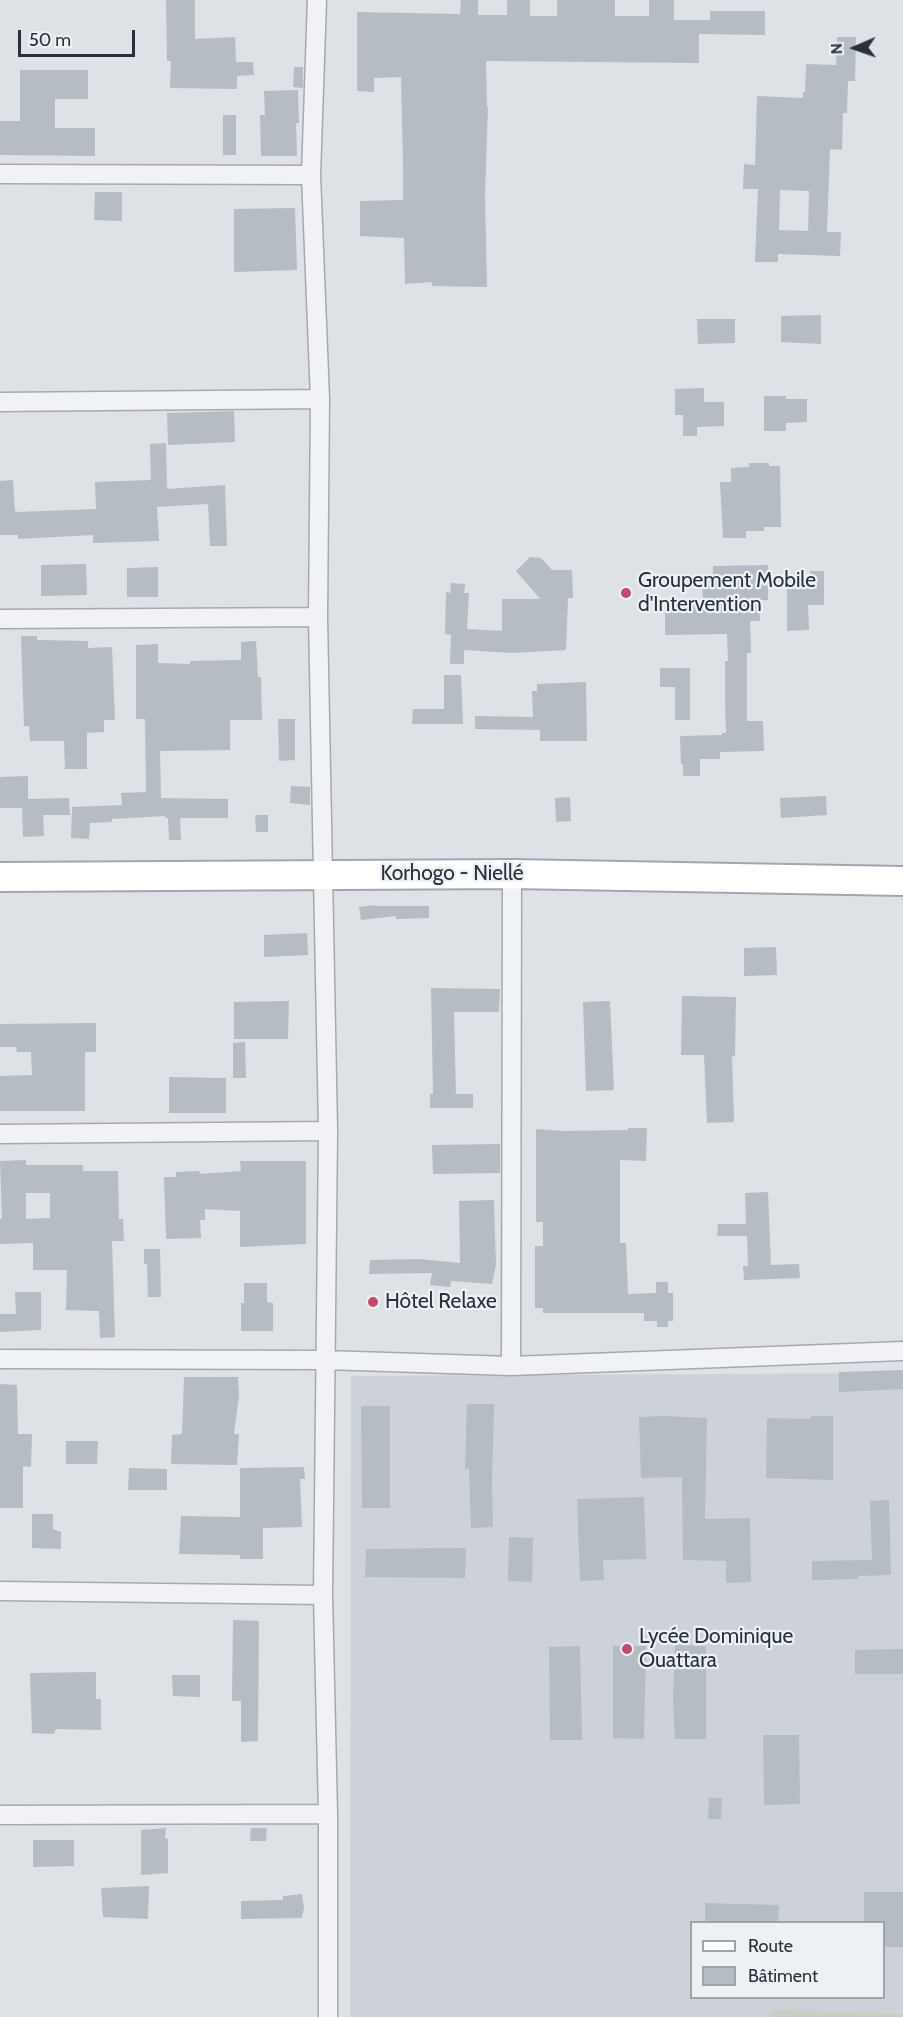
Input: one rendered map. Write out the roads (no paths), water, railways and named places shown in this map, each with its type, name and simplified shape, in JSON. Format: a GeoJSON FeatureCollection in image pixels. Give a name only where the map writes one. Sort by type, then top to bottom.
{"type":"FeatureCollection","features":[{"type":"Feature","properties":{"kind":"main road","name":"Korhogo - Niellé"},"geometry":{"type":"LineString","coordinates":[[0,877],[512,874],[903,881]]}},
{"type":"Feature","properties":{"kind":"street"},"geometry":{"type":"LineString","coordinates":[[317,0],[311,175],[320,399],[318,617],[328,1131],[323,1594],[328,1814],[328,2017]]}},
{"type":"Feature","properties":{"kind":"street"},"geometry":{"type":"LineString","coordinates":[[0,174],[311,175]]}},
{"type":"Feature","properties":{"kind":"street"},"geometry":{"type":"LineString","coordinates":[[0,402],[320,399]]}},
{"type":"Feature","properties":{"kind":"street"},"geometry":{"type":"LineString","coordinates":[[0,619],[318,617]]}},
{"type":"Feature","properties":{"kind":"street"},"geometry":{"type":"LineString","coordinates":[[511,1366],[512,874]]}},
{"type":"Feature","properties":{"kind":"street"},"geometry":{"type":"LineString","coordinates":[[0,1134],[328,1131]]}},
{"type":"Feature","properties":{"kind":"street"},"geometry":{"type":"LineString","coordinates":[[0,1359],[325,1360],[511,1366],[903,1351]]}},
{"type":"Feature","properties":{"kind":"street"},"geometry":{"type":"LineString","coordinates":[[0,1591],[323,1594]]}},
{"type":"Feature","properties":{"kind":"street"},"geometry":{"type":"LineString","coordinates":[[0,1815],[328,1814]]}},
{"type":"Feature","properties":{"kind":"place","name":"Groupement Mobile d'Intervention"},"geometry":{"type":"Point","coordinates":[626,593]}},
{"type":"Feature","properties":{"kind":"place","name":"Hôtel Relaxe"},"geometry":{"type":"Point","coordinates":[373,1302]}},
{"type":"Feature","properties":{"kind":"place","name":"Lycée Dominique Ouattara"},"geometry":{"type":"Point","coordinates":[627,1649]}}]}
